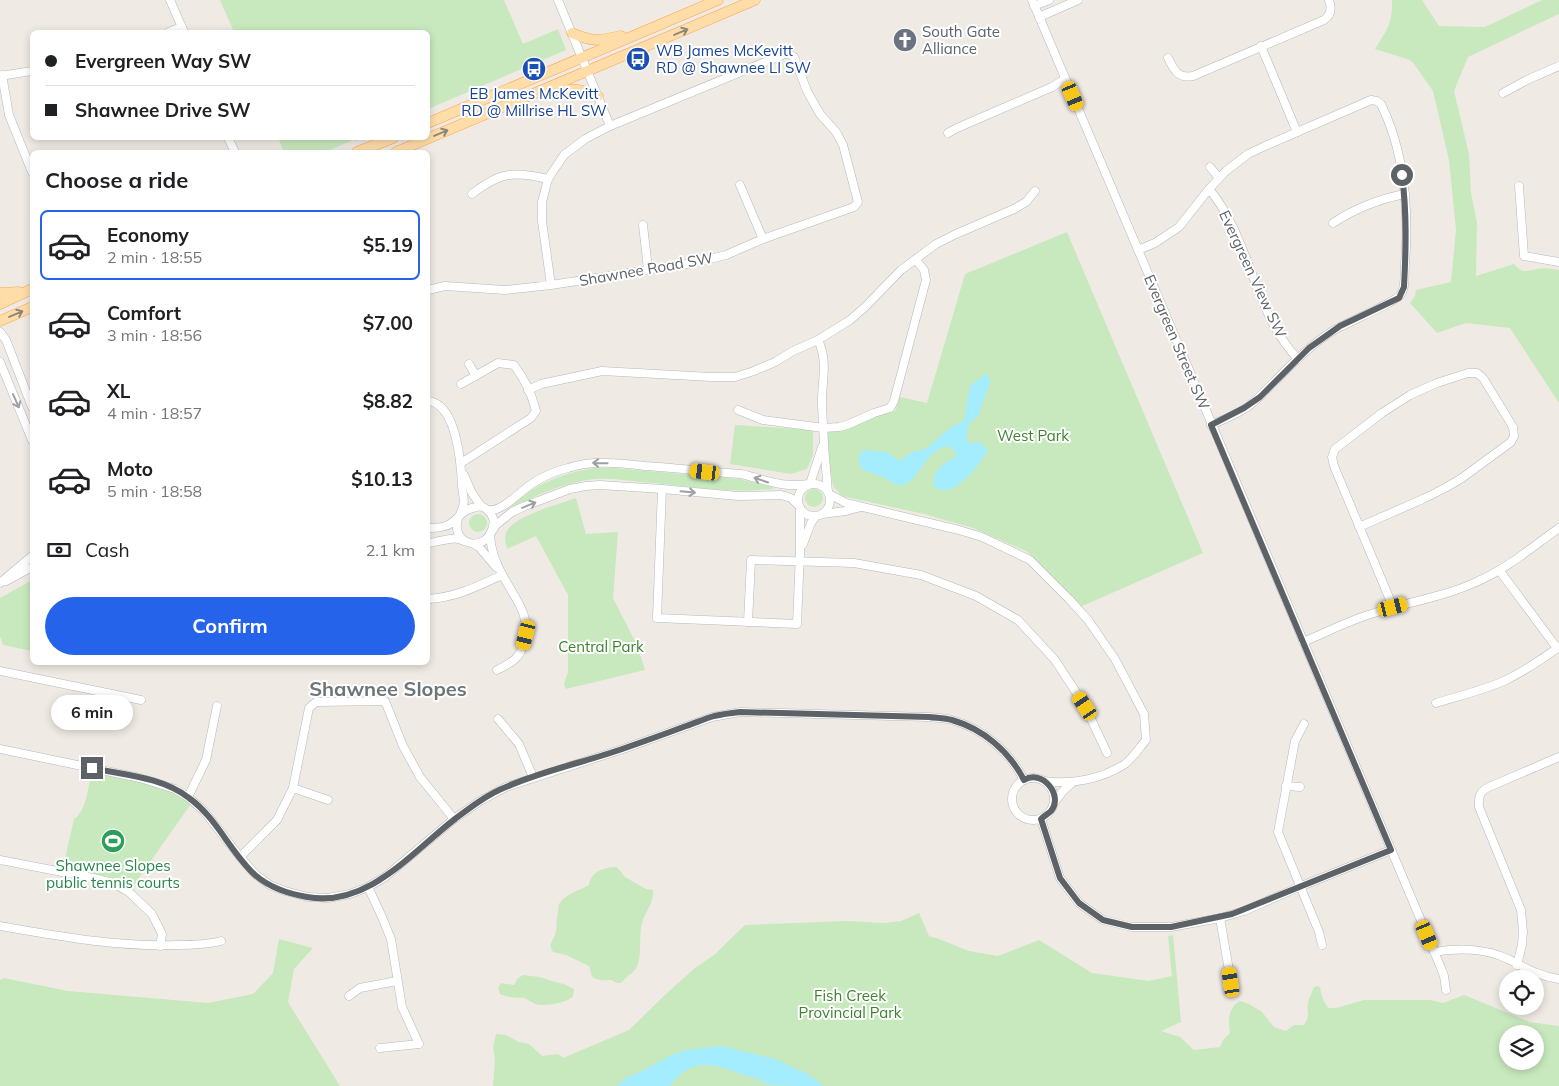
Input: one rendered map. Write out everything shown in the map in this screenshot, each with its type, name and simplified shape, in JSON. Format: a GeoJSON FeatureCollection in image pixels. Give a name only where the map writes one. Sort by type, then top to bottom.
{"type":"FeatureCollection","features":[{"type":"Feature","properties":{"kind":"main road"},"geometry":{"type":"LineString","coordinates":[[430,122],[718,0]]}},
{"type":"Feature","properties":{"kind":"main road"},"geometry":{"type":"LineString","coordinates":[[430,138],[755,0]]}},
{"type":"Feature","properties":{"kind":"main road"},"geometry":{"type":"LineString","coordinates":[[572,33],[590,40],[604,40],[644,31]]}},
{"type":"Feature","properties":{"kind":"main road"},"geometry":{"type":"LineString","coordinates":[[542,91],[573,89],[598,96]]}},
{"type":"Feature","properties":{"kind":"main road"},"geometry":{"type":"LineString","coordinates":[[362,150],[387,140]]}},
{"type":"Feature","properties":{"kind":"main road"},"geometry":{"type":"LineString","coordinates":[[401,150],[425,140]]}},
{"type":"Feature","properties":{"kind":"main road"},"geometry":{"type":"LineString","coordinates":[[0,293],[30,290]]}},
{"type":"Feature","properties":{"kind":"main road"},"geometry":{"type":"LineString","coordinates":[[0,304],[30,290]]}},
{"type":"Feature","properties":{"kind":"main road"},"geometry":{"type":"LineString","coordinates":[[0,321],[30,308]]}},
{"type":"Feature","properties":{"kind":"street"},"geometry":{"type":"LineString","coordinates":[[170,0],[183,30]]}},
{"type":"Feature","properties":{"kind":"street"},"geometry":{"type":"LineString","coordinates":[[551,285],[542,221],[542,202],[548,179],[564,155],[585,139],[610,126],[558,0]]}},
{"type":"Feature","properties":{"kind":"street"},"geometry":{"type":"LineString","coordinates":[[1033,3],[1049,0]]}},
{"type":"Feature","properties":{"kind":"street"},"geometry":{"type":"LineString","coordinates":[[1039,17],[1078,0]]}},
{"type":"Feature","properties":{"kind":"street"},"geometry":{"type":"LineString","coordinates":[[1168,58],[1175,72],[1189,76],[1324,20],[1330,12],[1329,0]]}},
{"type":"Feature","properties":{"kind":"street","name":"Evergreen Street SW"},"geometry":{"type":"LineString","coordinates":[[1033,3],[1434,952],[1444,976],[1446,990]]}},
{"type":"Feature","properties":{"kind":"street"},"geometry":{"type":"LineString","coordinates":[[1261,46],[1297,132]]}},
{"type":"Feature","properties":{"kind":"street","name":"Shawnee Road SW"},"geometry":{"type":"LineString","coordinates":[[430,290],[446,286],[505,290],[551,285],[693,263],[726,255],[763,239],[854,207],[858,202],[843,145],[836,132],[820,114],[807,90],[794,57],[786,53],[610,126]]}},
{"type":"Feature","properties":{"kind":"street"},"geometry":{"type":"LineString","coordinates":[[1503,93],[1526,80],[1559,66]]}},
{"type":"Feature","properties":{"kind":"street"},"geometry":{"type":"LineString","coordinates":[[30,72],[1,76],[9,115],[30,167]]}},
{"type":"Feature","properties":{"kind":"street"},"geometry":{"type":"LineString","coordinates":[[948,133],[1066,79]]}},
{"type":"Feature","properties":{"kind":"street"},"geometry":{"type":"LineString","coordinates":[[1138,250],[1155,243],[1179,227],[1219,178],[1248,154],[1372,100],[1377,101],[1382,106],[1395,144],[1405,194],[1406,239],[1404,287],[1401,294],[1395,300],[1340,326],[1309,348],[1253,402],[1237,413],[1211,425]]}},
{"type":"Feature","properties":{"kind":"street"},"geometry":{"type":"LineString","coordinates":[[1210,167],[1219,178]]}},
{"type":"Feature","properties":{"kind":"street"},"geometry":{"type":"LineString","coordinates":[[472,194],[484,184],[497,177],[526,174],[548,179]]}},
{"type":"Feature","properties":{"kind":"street"},"geometry":{"type":"LineString","coordinates":[[740,185],[763,239]]}},
{"type":"Feature","properties":{"kind":"street"},"geometry":{"type":"LineString","coordinates":[[1519,186],[1524,256],[1559,262]]}},
{"type":"Feature","properties":{"kind":"street","name":"Evergreen View SW"},"geometry":{"type":"LineString","coordinates":[[1209,189],[1218,199],[1230,221],[1275,329],[1280,338],[1298,358]]}},
{"type":"Feature","properties":{"kind":"street"},"geometry":{"type":"LineString","coordinates":[[528,390],[541,384],[602,371],[711,377],[735,377],[754,372],[818,340],[850,320],[901,270],[936,244],[1023,204],[1034,191]]}},
{"type":"Feature","properties":{"kind":"street"},"geometry":{"type":"LineString","coordinates":[[1334,223],[1348,213],[1380,200],[1405,194]]}},
{"type":"Feature","properties":{"kind":"street"},"geometry":{"type":"LineString","coordinates":[[643,224],[648,269]]}},
{"type":"Feature","properties":{"kind":"street"},"geometry":{"type":"LineString","coordinates":[[738,410],[763,420],[824,428],[839,427],[889,409],[894,401],[926,280],[924,270],[916,260]]}},
{"type":"Feature","properties":{"kind":"street"},"geometry":{"type":"LineString","coordinates":[[0,332],[6,340],[30,402]]}},
{"type":"Feature","properties":{"kind":"street"},"geometry":{"type":"LineString","coordinates":[[662,489],[657,618],[797,624],[800,557],[800,507],[798,497],[805,486],[810,484],[823,443],[822,403],[825,361],[818,340]]}},
{"type":"Feature","properties":{"kind":"street"},"geometry":{"type":"LineString","coordinates":[[0,362],[29,422]]}},
{"type":"Feature","properties":{"kind":"street"},"geometry":{"type":"LineString","coordinates":[[461,384],[498,363],[514,365],[528,390],[536,411],[531,418],[461,467]]}},
{"type":"Feature","properties":{"kind":"street"},"geometry":{"type":"LineString","coordinates":[[470,364],[476,376]]}},
{"type":"Feature","properties":{"kind":"street"},"geometry":{"type":"LineString","coordinates":[[1359,526],[1445,488],[1462,478],[1511,442],[1514,436],[1513,427],[1483,378],[1477,373],[1468,373],[1416,392],[1382,413],[1335,450],[1332,458],[1332,461],[1359,526],[1393,607]]}},
{"type":"Feature","properties":{"kind":"street"},"geometry":{"type":"LineString","coordinates":[[430,402],[444,411],[455,435],[465,504],[456,527],[461,538],[466,542]]}},
{"type":"Feature","properties":{"kind":"street"},"geometry":{"type":"LineString","coordinates":[[800,557],[811,523],[829,506],[823,443]]}},
{"type":"Feature","properties":{"kind":"street"},"geometry":{"type":"LineString","coordinates":[[430,528],[447,526],[469,508],[498,509],[528,486],[552,474],[568,468],[597,462],[740,474],[781,485],[818,484],[846,503],[982,537],[1030,560],[1069,599],[1088,620],[1115,659],[1144,714],[1146,740],[1126,763],[1102,774],[1072,783],[1058,783],[1028,778],[1016,786],[1013,792],[1012,806],[1020,817],[1027,820],[1041,819],[1052,810],[1054,796],[1052,790],[1044,781]]}},
{"type":"Feature","properties":{"kind":"street"},"geometry":{"type":"LineString","coordinates":[[461,467],[472,493],[493,517],[494,522],[490,534],[491,546],[502,574],[521,607],[527,626],[524,646],[519,655],[513,662],[497,670]]}},
{"type":"Feature","properties":{"kind":"street"},"geometry":{"type":"LineString","coordinates":[[474,544],[483,542],[496,524],[512,512],[570,489],[586,486],[600,485],[662,489],[738,496],[781,495],[790,498],[807,514],[819,515],[863,506]]}},
{"type":"Feature","properties":{"kind":"street"},"geometry":{"type":"LineString","coordinates":[[1303,642],[1350,621],[1393,607],[1453,592],[1478,582],[1499,570],[1559,528]]}},
{"type":"Feature","properties":{"kind":"street"},"geometry":{"type":"LineString","coordinates":[[430,543],[459,538],[474,544],[483,551],[502,574]]}},
{"type":"Feature","properties":{"kind":"street"},"geometry":{"type":"LineString","coordinates":[[748,622],[751,560],[800,557],[854,563],[921,575],[976,596],[1018,620],[1055,660],[1085,706],[1107,753]]}},
{"type":"Feature","properties":{"kind":"street"},"geometry":{"type":"LineString","coordinates":[[0,583],[30,558]]}},
{"type":"Feature","properties":{"kind":"street"},"geometry":{"type":"LineString","coordinates":[[0,583],[18,576],[30,568]]}},
{"type":"Feature","properties":{"kind":"street"},"geometry":{"type":"LineString","coordinates":[[1436,703],[1474,692],[1505,680],[1531,667],[1558,648],[1499,570]]}},
{"type":"Feature","properties":{"kind":"street"},"geometry":{"type":"LineString","coordinates":[[430,599],[451,597],[466,592],[502,574]]}},
{"type":"Feature","properties":{"kind":"street"},"geometry":{"type":"LineString","coordinates":[[0,671],[141,700]]}},
{"type":"Feature","properties":{"kind":"street"},"geometry":{"type":"LineString","coordinates":[[240,858],[276,820],[293,788],[309,708],[316,702],[385,701],[403,746],[420,777],[454,819]]}},
{"type":"Feature","properties":{"kind":"street"},"geometry":{"type":"LineString","coordinates":[[188,797],[206,760],[217,706]]}},
{"type":"Feature","properties":{"kind":"street"},"geometry":{"type":"LineString","coordinates":[[0,749],[166,785],[188,797],[204,811],[240,858],[256,875],[285,891],[308,897],[328,898],[368,888],[385,877],[454,819],[497,791],[533,777],[623,749],[712,717],[740,712],[929,717],[951,720],[980,731],[1011,759],[1024,780]]}},
{"type":"Feature","properties":{"kind":"street"},"geometry":{"type":"LineString","coordinates":[[498,719],[519,744],[533,777]]}},
{"type":"Feature","properties":{"kind":"street"},"geometry":{"type":"LineString","coordinates":[[1304,724],[1295,740],[1278,832],[1319,932],[1322,945]]}},
{"type":"Feature","properties":{"kind":"street"},"geometry":{"type":"LineString","coordinates":[[1516,965],[1520,955],[1523,932],[1521,910],[1479,807],[1479,797],[1489,787],[1559,757]]}},
{"type":"Feature","properties":{"kind":"street"},"geometry":{"type":"LineString","coordinates":[[1054,803],[1072,783]]}},
{"type":"Feature","properties":{"kind":"street"},"geometry":{"type":"LineString","coordinates":[[1286,786],[1300,787]]}},
{"type":"Feature","properties":{"kind":"street"},"geometry":{"type":"LineString","coordinates":[[293,788],[328,800]]}},
{"type":"Feature","properties":{"kind":"street"},"geometry":{"type":"LineString","coordinates":[[1041,819],[1060,878],[1079,903],[1103,920],[1132,927],[1171,927],[1220,918],[1244,911],[1391,850]]}},
{"type":"Feature","properties":{"kind":"street"},"geometry":{"type":"LineString","coordinates":[[0,860],[93,878],[113,883],[130,892],[152,914],[162,934],[160,946]]}},
{"type":"Feature","properties":{"kind":"street"},"geometry":{"type":"LineString","coordinates":[[368,888],[391,939],[402,1007],[420,1044],[380,1048]]}},
{"type":"Feature","properties":{"kind":"street"},"geometry":{"type":"LineString","coordinates":[[1220,918],[1231,982]]}},
{"type":"Feature","properties":{"kind":"street"},"geometry":{"type":"LineString","coordinates":[[0,926],[85,941],[160,946],[210,944],[221,941]]}},
{"type":"Feature","properties":{"kind":"street"},"geometry":{"type":"LineString","coordinates":[[1434,952],[1452,949],[1478,950],[1499,956],[1545,977],[1559,979]]}},
{"type":"Feature","properties":{"kind":"street"},"geometry":{"type":"LineString","coordinates":[[349,996],[360,988],[397,981]]}},
{"type":"Feature","properties":{"kind":"green space"},"geometry":{"type":"Polygon","coordinates":[[[220,0],[504,0],[523,44],[558,29],[566,50],[430,108],[430,30],[233,30],[220,0]]]}},
{"type":"Feature","properties":{"kind":"green space"},"geometry":{"type":"Polygon","coordinates":[[[1392,0],[1422,0],[1439,26],[1485,27],[1542,0],[1559,0],[1559,14],[1468,57],[1454,91],[1469,154],[1471,193],[1477,223],[1476,276],[1514,264],[1525,271],[1543,268],[1559,270],[1559,403],[1510,328],[1466,323],[1437,333],[1410,303],[1415,296],[1416,290],[1451,282],[1456,230],[1449,160],[1433,91],[1410,60],[1375,49],[1390,21],[1392,0]]]}},
{"type":"Feature","properties":{"kind":"green space"},"geometry":{"type":"Polygon","coordinates":[[[279,140],[353,140],[330,150],[283,150],[279,140]]]}},
{"type":"Feature","properties":{"kind":"green space","name":"West Park"},"geometry":{"type":"Polygon","coordinates":[[[1067,232],[1203,553],[1080,607],[1028,552],[973,528],[924,514],[842,496],[833,486],[824,430],[895,411],[900,397],[927,403],[965,274],[1067,232]]]}},
{"type":"Feature","properties":{"kind":"green space"},"geometry":{"type":"Polygon","coordinates":[[[735,425],[813,430],[813,455],[807,469],[791,474],[730,464],[735,425]]]}},
{"type":"Feature","properties":{"kind":"green space"},"geometry":{"type":"Polygon","coordinates":[[[595,468],[739,479],[773,487],[773,489],[723,490],[617,479],[594,479],[550,490],[508,509],[527,493],[548,481],[571,473],[595,468]]]}},
{"type":"Feature","properties":{"kind":"green space"},"geometry":{"type":"Polygon","coordinates":[[[814,489],[822,494],[823,498],[818,506],[814,507],[806,502],[805,498],[810,490],[814,489]]]}},
{"type":"Feature","properties":{"kind":"green space","name":"Central Park"},"geometry":{"type":"Polygon","coordinates":[[[576,498],[586,534],[618,532],[613,598],[637,645],[645,670],[566,689],[564,684],[568,672],[568,595],[536,536],[507,549],[505,537],[510,527],[517,521],[537,511],[576,498]]]}},
{"type":"Feature","properties":{"kind":"green space"},"geometry":{"type":"Polygon","coordinates":[[[478,514],[485,516],[487,523],[485,530],[478,532],[471,530],[469,523],[471,516],[478,514]]]}},
{"type":"Feature","properties":{"kind":"green space"},"geometry":{"type":"Polygon","coordinates":[[[30,581],[30,651],[3,645],[0,636],[0,598],[30,581]]]}},
{"type":"Feature","properties":{"kind":"green space"},"geometry":{"type":"Polygon","coordinates":[[[92,768],[140,778],[193,801],[129,892],[113,883],[62,872],[74,819],[85,803],[92,768]]]}},
{"type":"Feature","properties":{"kind":"green space"},"geometry":{"type":"Polygon","coordinates":[[[617,867],[625,877],[646,889],[653,890],[651,902],[642,923],[640,956],[636,968],[619,983],[612,980],[594,978],[589,966],[566,955],[553,952],[551,945],[556,933],[559,904],[569,895],[589,885],[590,880],[599,871],[617,867]]]}},
{"type":"Feature","properties":{"kind":"green space","name":"Fish Creek Provincial Park"},"geometry":{"type":"Polygon","coordinates":[[[919,913],[929,936],[969,951],[998,956],[1039,940],[1092,973],[1149,981],[1172,976],[1168,936],[1173,935],[1181,1022],[1161,1031],[1180,1037],[1194,1050],[1220,1047],[1223,1040],[1230,1033],[1229,1019],[1231,1011],[1240,1001],[1262,1012],[1274,1027],[1286,1031],[1294,1025],[1304,1025],[1308,1016],[1309,999],[1314,987],[1317,986],[1320,987],[1322,997],[1329,1008],[1336,1008],[1364,1000],[1430,1000],[1443,1003],[1464,995],[1499,1009],[1499,1015],[1513,1015],[1530,1022],[1559,1026],[1559,1086],[493,1086],[495,1059],[493,1047],[496,1034],[506,1035],[519,1042],[529,1044],[542,1056],[558,1054],[563,1058],[629,1030],[667,993],[695,968],[714,955],[745,925],[847,921],[884,923],[901,921],[919,913]]]}},
{"type":"Feature","properties":{"kind":"green space"},"geometry":{"type":"Polygon","coordinates":[[[279,939],[313,948],[294,969],[288,1002],[340,1086],[0,1086],[0,980],[4,978],[68,991],[208,1003],[253,994],[273,973],[279,939]]]}},
{"type":"Feature","properties":{"kind":"green space"},"geometry":{"type":"Polygon","coordinates":[[[523,975],[540,977],[564,984],[574,989],[573,996],[555,1004],[544,1005],[535,1004],[524,998],[500,994],[498,988],[501,983],[514,985],[517,979],[523,975]]]}},
{"type":"Feature","properties":{"kind":"water"},"geometry":{"type":"Polygon","coordinates":[[[987,373],[990,383],[978,416],[969,423],[966,439],[971,444],[977,441],[988,449],[981,461],[962,482],[948,490],[940,490],[934,486],[937,472],[957,455],[950,446],[941,448],[933,454],[911,481],[904,485],[897,485],[862,469],[858,459],[863,450],[887,452],[899,461],[912,452],[926,449],[951,427],[964,421],[970,386],[987,373]]]}},
{"type":"Feature","properties":{"kind":"water"},"geometry":{"type":"Polygon","coordinates":[[[721,1046],[776,1059],[805,1072],[824,1086],[770,1085],[756,1078],[721,1067],[702,1065],[686,1070],[670,1086],[617,1086],[629,1076],[674,1054],[686,1050],[721,1046]]]}},
{"type":"Feature","properties":{"kind":"place","name":"South Gate Alliance"},"geometry":{"type":"Point","coordinates":[905,40]}},
{"type":"Feature","properties":{"kind":"place","name":"WB James McKevitt RD @ Shawnee LI SW"},"geometry":{"type":"Point","coordinates":[638,59]}},
{"type":"Feature","properties":{"kind":"place","name":"EB James McKevitt RD @ Millrise HL SW"},"geometry":{"type":"Point","coordinates":[534,69]}},
{"type":"Feature","properties":{"kind":"place","name":"Shawnee Slopes public tennis courts"},"geometry":{"type":"Point","coordinates":[113,841]}},
{"type":"Feature","properties":{"kind":"district","name":"Shawnee Slopes"},"geometry":{"type":"Point","coordinates":[388,688]}},
{"type":"Feature","properties":{"kind":"route"},"geometry":{"type":"LineString","coordinates":[[92,768],[156,782],[175,789],[204,811],[240,858],[256,875],[285,891],[308,897],[328,898],[368,888],[385,877],[454,819],[480,801],[506,787],[623,749],[712,717],[740,712],[929,717],[951,720],[980,731],[1011,759],[1018,767],[1024,780],[1035,778],[1042,780],[1052,790],[1054,803],[1052,810],[1041,819],[1060,878],[1079,903],[1103,920],[1132,927],[1171,927],[1220,918],[1244,911],[1391,850],[1211,425],[1237,413],[1260,397],[1309,348],[1340,326],[1399,298],[1404,287],[1407,230],[1402,175]]}}]}
